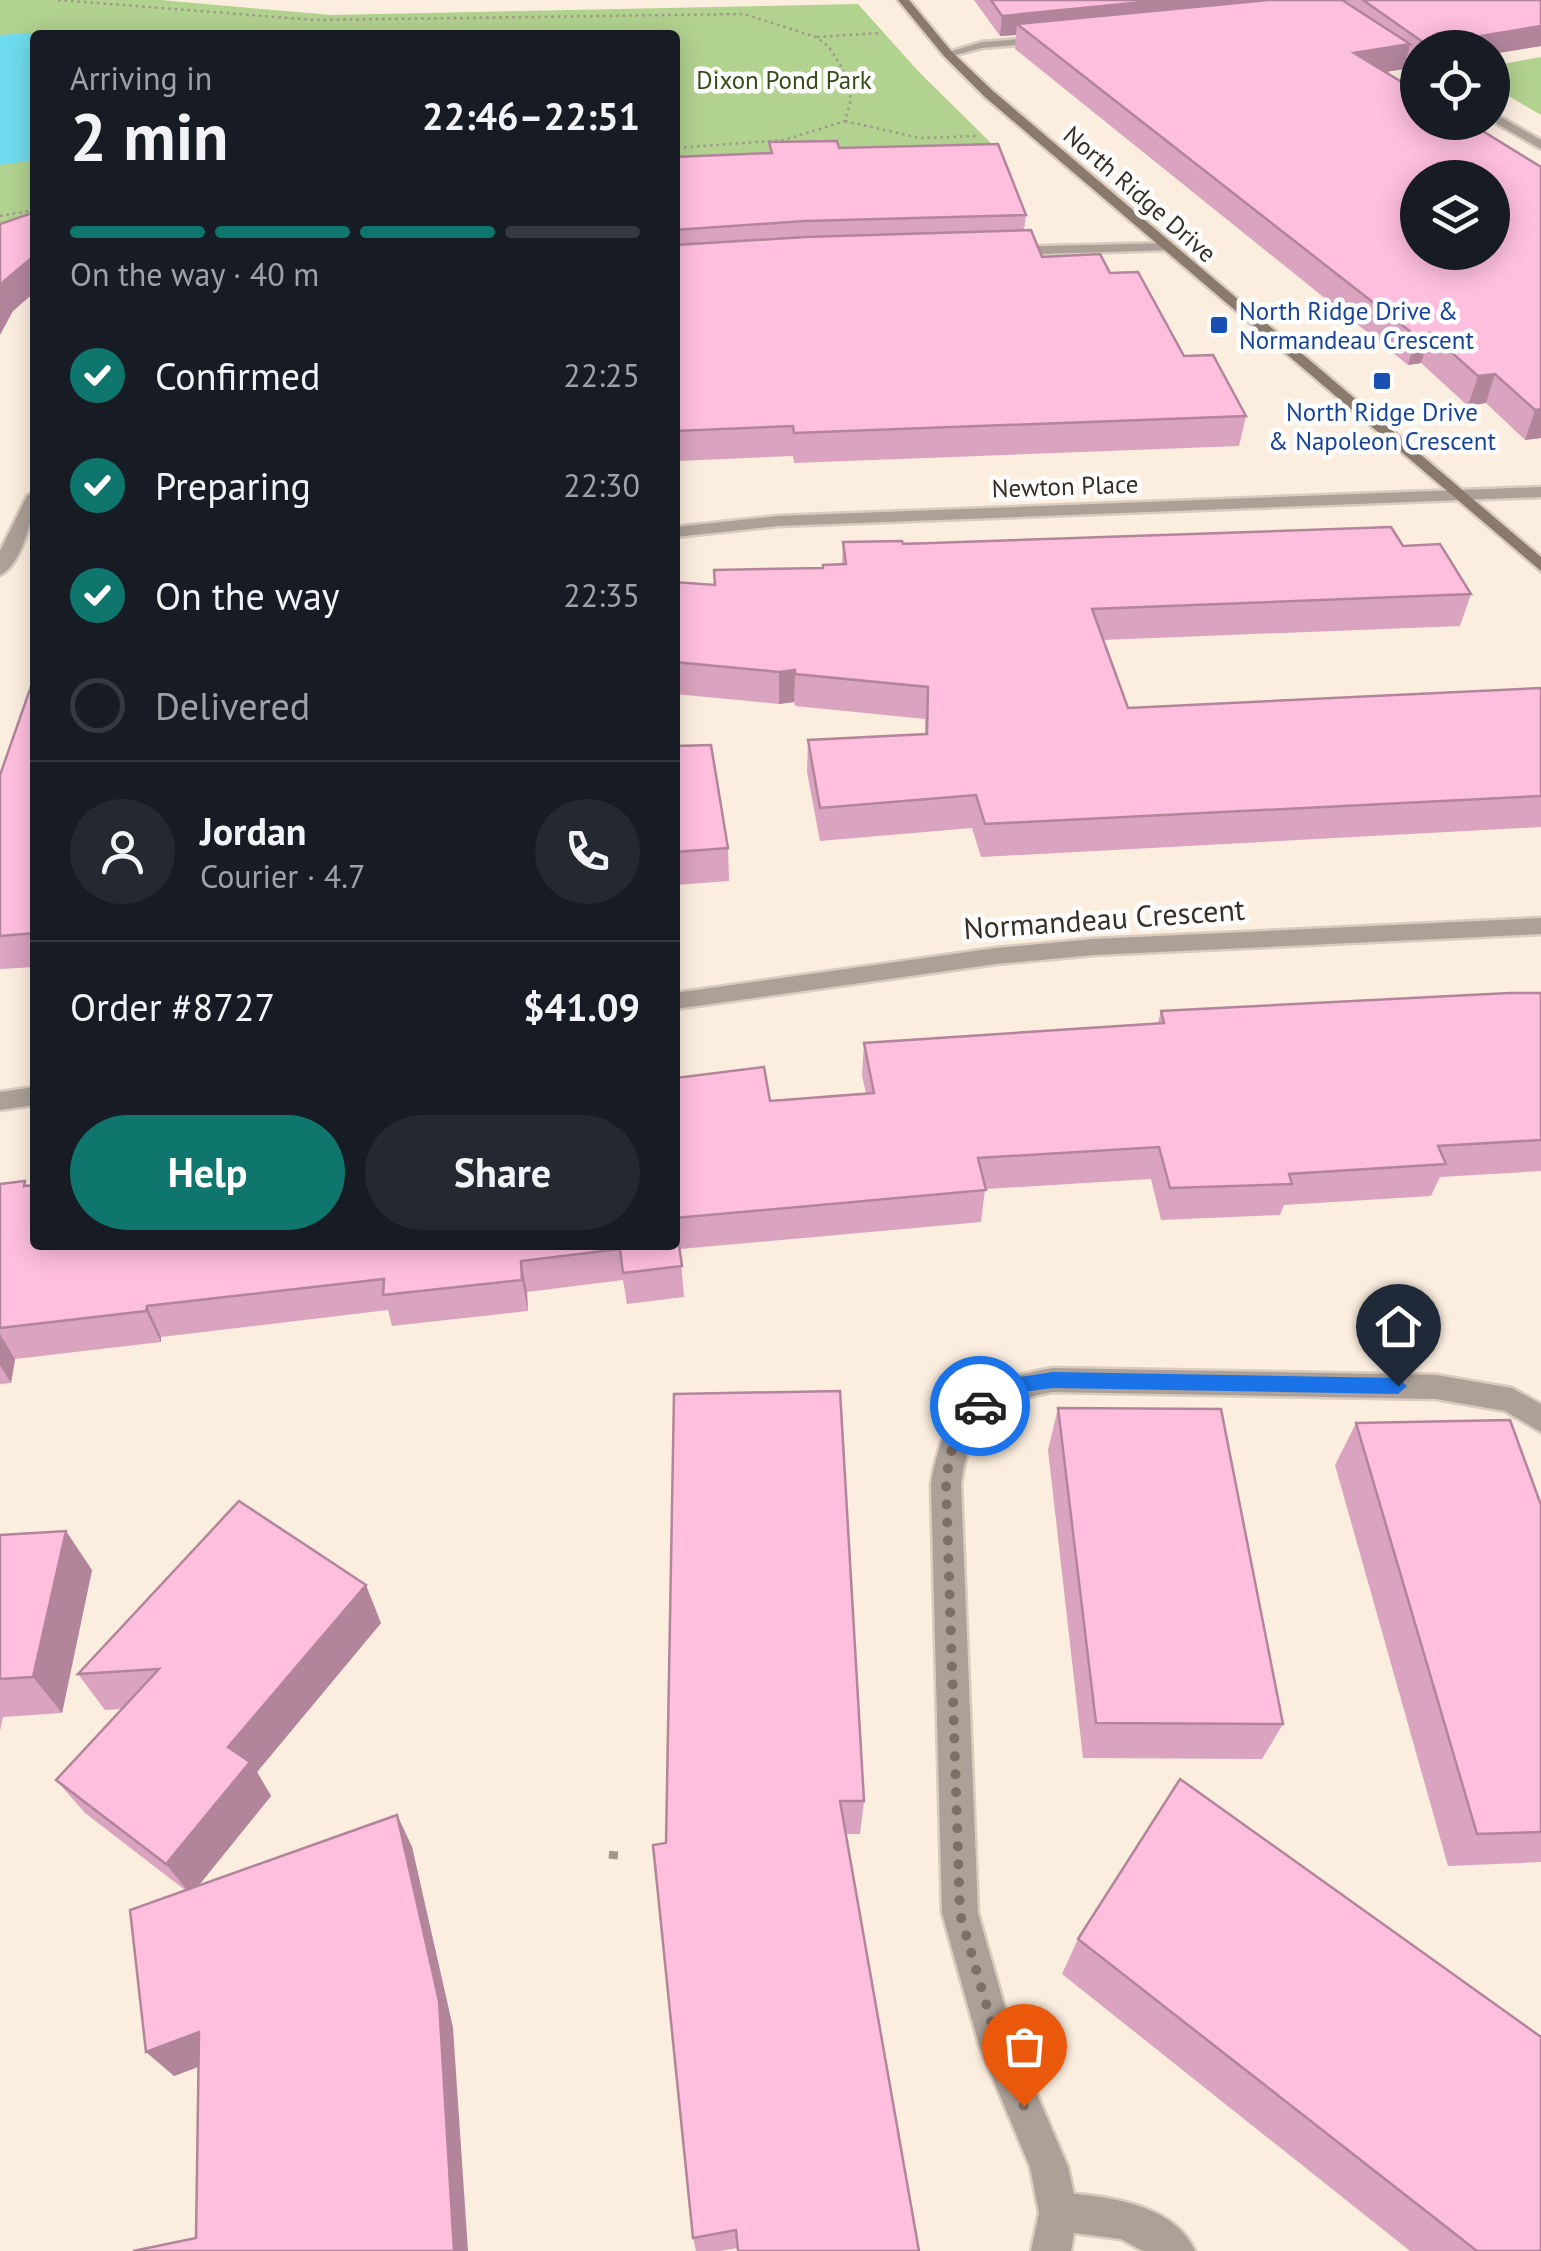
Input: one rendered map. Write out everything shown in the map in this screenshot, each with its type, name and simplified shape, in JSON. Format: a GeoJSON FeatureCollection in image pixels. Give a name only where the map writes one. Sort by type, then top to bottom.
{"type":"FeatureCollection","features":[{"type":"Feature","properties":{"kind":"street","name":"North Ridge Drive"},"geometry":{"type":"LineString","coordinates":[[904,0],[948,54],[989,94],[1541,566]]}},
{"type":"Feature","properties":{"kind":"street"},"geometry":{"type":"LineString","coordinates":[[948,54],[982,44],[1056,39]]}},
{"type":"Feature","properties":{"kind":"street"},"geometry":{"type":"LineString","coordinates":[[1374,44],[1400,60]]}},
{"type":"Feature","properties":{"kind":"street"},"geometry":{"type":"LineString","coordinates":[[948,54],[981,58]]}},
{"type":"Feature","properties":{"kind":"street"},"geometry":{"type":"LineString","coordinates":[[1510,127],[1541,145]]}},
{"type":"Feature","properties":{"kind":"street"},"geometry":{"type":"LineString","coordinates":[[981,252],[1167,247]]}},
{"type":"Feature","properties":{"kind":"street","name":"Newton Place"},"geometry":{"type":"LineString","coordinates":[[680,532],[778,522],[1541,492]]}},
{"type":"Feature","properties":{"kind":"street"},"geometry":{"type":"LineString","coordinates":[[0,570],[30,507]]}},
{"type":"Feature","properties":{"kind":"street","name":"Normandeau Crescent"},"geometry":{"type":"LineString","coordinates":[[680,999],[996,956],[1094,947],[1541,926]]}},
{"type":"Feature","properties":{"kind":"street"},"geometry":{"type":"LineString","coordinates":[[0,1101],[30,1097]]}},
{"type":"Feature","properties":{"kind":"street"},"geometry":{"type":"LineString","coordinates":[[1174,2251],[1160,2238],[1121,2216],[1054,2232],[1049,2167],[998,2045],[960,1914],[946,1484],[950,1447],[964,1423],[985,1402],[1020,1384],[1053,1380],[1436,1386],[1512,1400],[1541,1420]]}},
{"type":"Feature","properties":{"kind":"path"},"geometry":{"type":"LineString","coordinates":[[58,0],[315,20],[725,12],[763,18],[816,38],[829,47],[845,72],[851,100],[845,121]]}},
{"type":"Feature","properties":{"kind":"path"},"geometry":{"type":"LineString","coordinates":[[816,38],[889,33]]}},
{"type":"Feature","properties":{"kind":"path"},"geometry":{"type":"LineString","coordinates":[[680,148],[784,140],[845,121],[920,138],[987,135]]}},
{"type":"Feature","properties":{"kind":"path"},"geometry":{"type":"LineString","coordinates":[[0,216],[30,211]]}},
{"type":"Feature","properties":{"kind":"green space","name":"Dixon Pond Park"},"geometry":{"type":"Polygon","coordinates":[[[0,0],[161,0],[331,15],[858,4],[993,145],[680,160],[680,30],[30,30],[30,229],[0,238],[0,0]]]}},
{"type":"Feature","properties":{"kind":"green space"},"geometry":{"type":"Polygon","coordinates":[[[1541,57],[1541,115],[1510,97],[1510,63],[1541,57]]]}},
{"type":"Feature","properties":{"kind":"water"},"geometry":{"type":"Polygon","coordinates":[[[30,33],[30,161],[0,165],[0,35],[30,33]]]}},
{"type":"Feature","properties":{"kind":"building"},"geometry":{"type":"Polygon","coordinates":[[[991,0],[1163,0],[1002,16],[991,0]]]}},
{"type":"Feature","properties":{"kind":"building"},"geometry":{"type":"Polygon","coordinates":[[[1268,0],[1342,0],[1400,38],[1400,46],[1354,53],[1400,81],[1400,140],[1497,140],[1541,167],[1541,409],[1535,410],[1495,374],[1478,376],[1430,333],[1416,336],[1017,24],[1268,0]]]}},
{"type":"Feature","properties":{"kind":"building"},"geometry":{"type":"Polygon","coordinates":[[[1363,0],[1541,0],[1541,26],[1510,31],[1406,30],[1363,0]]]}},
{"type":"Feature","properties":{"kind":"building"},"geometry":{"type":"Polygon","coordinates":[[[837,141],[839,148],[998,144],[1026,215],[805,221],[680,230],[680,157],[772,153],[769,142],[837,141]]]}},
{"type":"Feature","properties":{"kind":"building"},"geometry":{"type":"Polygon","coordinates":[[[30,214],[30,259],[0,288],[0,224],[30,214]]]}},
{"type":"Feature","properties":{"kind":"building"},"geometry":{"type":"Polygon","coordinates":[[[1031,230],[1042,257],[1100,254],[1110,273],[1138,272],[1184,356],[1213,355],[1246,416],[794,433],[793,426],[680,431],[680,245],[1031,230]]]}},
{"type":"Feature","properties":{"kind":"building"},"geometry":{"type":"Polygon","coordinates":[[[1391,527],[1403,546],[1440,544],[1471,594],[1092,609],[1128,708],[1541,688],[1541,796],[985,824],[976,795],[820,808],[808,740],[927,734],[928,687],[795,674],[795,670],[779,672],[680,662],[680,582],[715,585],[714,570],[846,564],[843,542],[903,544],[1391,527]]]}},
{"type":"Feature","properties":{"kind":"building"},"geometry":{"type":"Polygon","coordinates":[[[30,689],[30,933],[0,936],[0,775],[30,689]]]}},
{"type":"Feature","properties":{"kind":"building"},"geometry":{"type":"Polygon","coordinates":[[[711,745],[728,848],[680,852],[680,746],[711,745]]]}},
{"type":"Feature","properties":{"kind":"building"},"geometry":{"type":"Polygon","coordinates":[[[1541,993],[1541,1140],[1438,1146],[1446,1164],[1289,1174],[1292,1184],[1170,1188],[1159,1147],[978,1158],[986,1190],[680,1218],[680,1077],[764,1067],[770,1101],[874,1093],[864,1043],[1164,1023],[1161,1011],[1541,993]]]}},
{"type":"Feature","properties":{"kind":"building"},"geometry":{"type":"Polygon","coordinates":[[[25,1181],[24,1186],[30,1185],[30,1250],[612,1250],[521,1261],[522,1280],[383,1295],[384,1279],[147,1306],[146,1311],[0,1328],[0,1184],[25,1181]]]}},
{"type":"Feature","properties":{"kind":"building"},"geometry":{"type":"Polygon","coordinates":[[[620,1250],[680,1250],[682,1266],[623,1273],[620,1250]]]}},
{"type":"Feature","properties":{"kind":"building"},"geometry":{"type":"Polygon","coordinates":[[[840,1391],[864,1801],[840,1801],[919,2251],[738,2251],[736,2230],[693,2238],[653,1845],[666,1843],[674,1394],[840,1391]]]}},
{"type":"Feature","properties":{"kind":"building"},"geometry":{"type":"Polygon","coordinates":[[[1058,1408],[1221,1409],[1283,1724],[1096,1723],[1058,1408]]]}},
{"type":"Feature","properties":{"kind":"building"},"geometry":{"type":"Polygon","coordinates":[[[1510,1420],[1541,1505],[1541,1832],[1477,1834],[1356,1423],[1510,1420]]]}},
{"type":"Feature","properties":{"kind":"building"},"geometry":{"type":"Polygon","coordinates":[[[239,1501],[366,1585],[228,1747],[250,1762],[166,1864],[56,1780],[159,1669],[78,1674],[239,1501]]]}},
{"type":"Feature","properties":{"kind":"building"},"geometry":{"type":"Polygon","coordinates":[[[66,1531],[33,1677],[0,1679],[0,1535],[66,1531]]]}},
{"type":"Feature","properties":{"kind":"building"},"geometry":{"type":"Polygon","coordinates":[[[1180,1779],[1541,2037],[1541,2251],[1477,2251],[1078,1939],[1180,1779]]]}},
{"type":"Feature","properties":{"kind":"building"},"geometry":{"type":"Polygon","coordinates":[[[397,1815],[439,2001],[454,2251],[133,2251],[196,2238],[199,2032],[146,2052],[130,1910],[397,1815]]]}},
{"type":"Feature","properties":{"kind":"way so far"},"geometry":{"type":"LineString","coordinates":[[980,1406],[966,1418],[950,1447],[946,1484],[960,1914],[998,2045],[1024,2106]]}},
{"type":"Feature","properties":{"kind":"place","name":"North Ridge Drive & Normandeau Crescent"},"geometry":{"type":"Point","coordinates":[1219,325]}},
{"type":"Feature","properties":{"kind":"place","name":"North Ridge Drive & Napoleon Crescent"},"geometry":{"type":"Point","coordinates":[1382,381]}},
{"type":"Feature","properties":{"kind":"route"},"geometry":{"type":"LineString","coordinates":[[980,1406],[1020,1384],[1053,1380],[1398,1386]]}}]}
